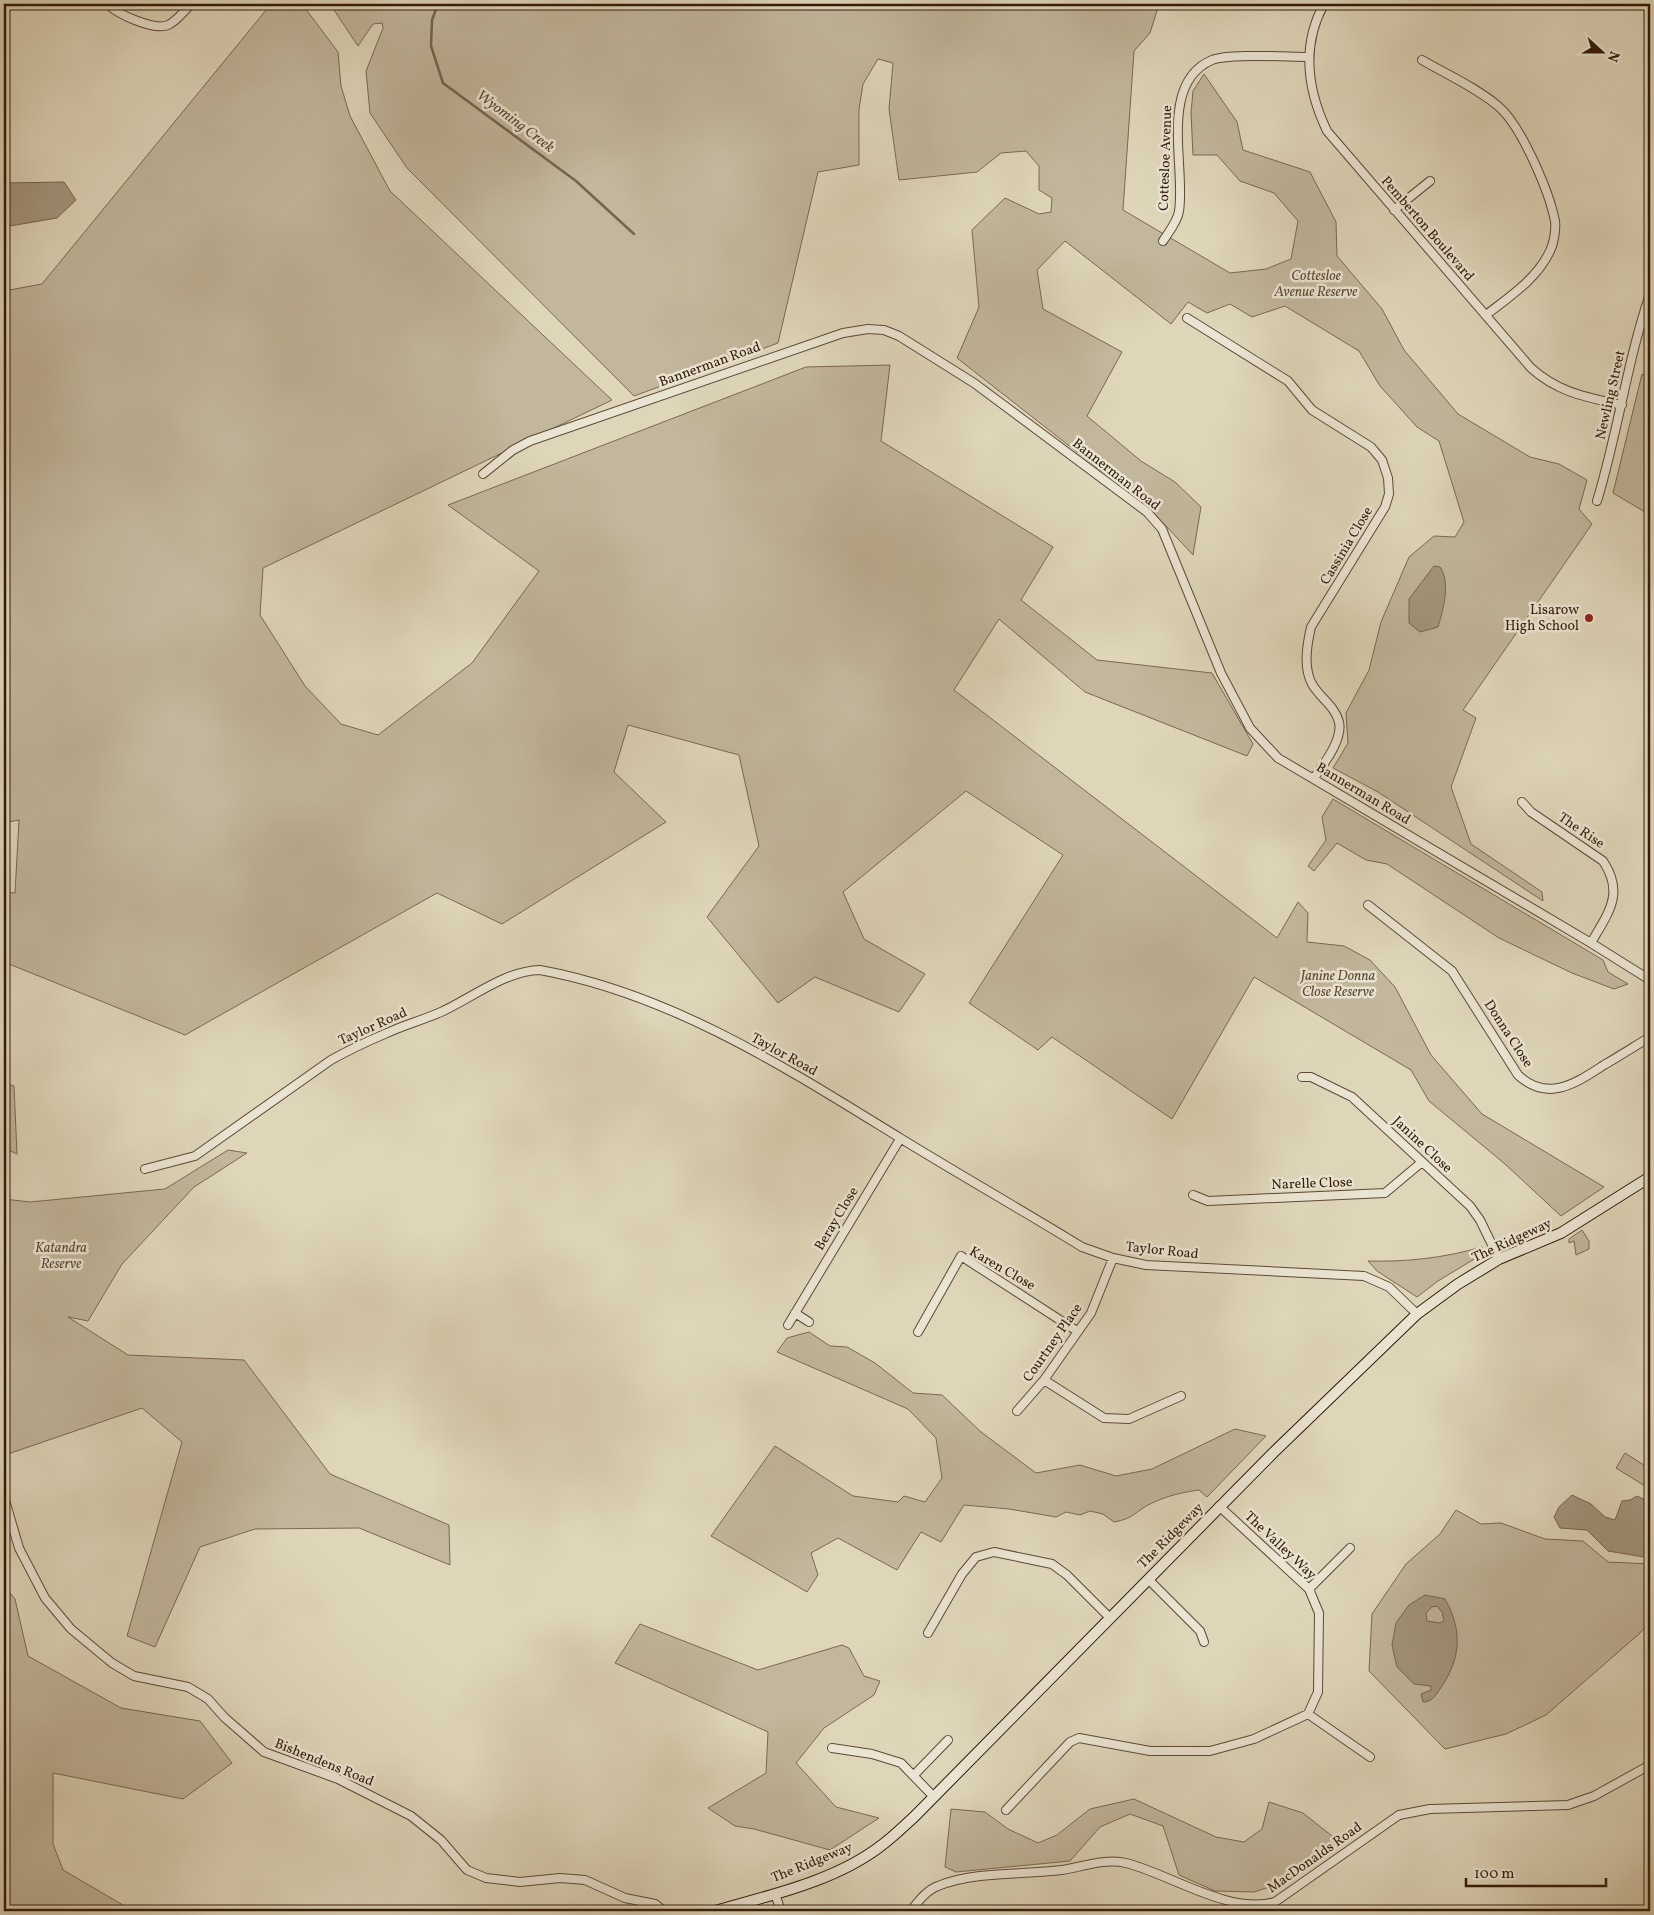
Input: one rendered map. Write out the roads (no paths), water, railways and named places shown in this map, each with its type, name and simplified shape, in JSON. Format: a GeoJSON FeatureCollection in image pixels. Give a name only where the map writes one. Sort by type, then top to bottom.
{"type":"FeatureCollection","features":[{"type":"Feature","properties":{"kind":"street"},"geometry":{"type":"LineString","coordinates":[[108,4],[115,10],[158,27],[170,24],[191,4]]}},
{"type":"Feature","properties":{"kind":"street","name":"Pemberton Boulevard"},"geometry":{"type":"LineString","coordinates":[[1324,4],[1312,34],[1308,57],[1309,83],[1327,131],[1531,368],[1552,385],[1579,396],[1622,406]]}},
{"type":"Feature","properties":{"kind":"street","name":"Cottesloe Avenue"},"geometry":{"type":"LineString","coordinates":[[1164,242],[1179,212],[1178,106],[1191,76],[1212,60],[1240,57],[1308,57]]}},
{"type":"Feature","properties":{"kind":"street"},"geometry":{"type":"LineString","coordinates":[[1422,60],[1497,105],[1512,121],[1542,182],[1555,223],[1551,250],[1542,266],[1530,279],[1486,315]]}},
{"type":"Feature","properties":{"kind":"street"},"geometry":{"type":"LineString","coordinates":[[1394,210],[1430,181]]}},
{"type":"Feature","properties":{"kind":"street","name":"Newling Street"},"geometry":{"type":"LineString","coordinates":[[1597,501],[1622,406],[1640,325],[1650,294]]}},
{"type":"Feature","properties":{"kind":"street","name":"Cassinia Close"},"geometry":{"type":"LineString","coordinates":[[1186,318],[1288,381],[1312,410],[1371,447],[1382,460],[1388,478],[1389,494],[1379,520],[1311,627],[1306,646],[1307,668],[1313,685],[1329,703],[1340,723],[1334,749],[1314,778]]}},
{"type":"Feature","properties":{"kind":"street","name":"Bannerman Road"},"geometry":{"type":"LineString","coordinates":[[483,474],[513,450],[546,436],[834,336],[868,329],[884,330],[899,336],[974,383],[1147,512],[1162,530],[1221,673],[1250,728],[1278,758],[1591,943],[1650,980]]}},
{"type":"Feature","properties":{"kind":"street","name":"The Rise"},"geometry":{"type":"LineString","coordinates":[[1522,802],[1531,812],[1603,861],[1611,873],[1615,887],[1612,906],[1591,943]]}},
{"type":"Feature","properties":{"kind":"street","name":"Donna Close"},"geometry":{"type":"LineString","coordinates":[[1368,906],[1452,970],[1518,1074],[1526,1083],[1551,1089],[1573,1085],[1650,1037]]}},
{"type":"Feature","properties":{"kind":"street","name":"Taylor Road"},"geometry":{"type":"LineString","coordinates":[[145,1169],[195,1156],[331,1060],[388,1032],[438,1013],[492,985],[527,970],[552,972],[613,989],[686,1015],[848,1105],[1082,1247],[1113,1258],[1146,1265],[1364,1276],[1389,1287],[1417,1314]]}},
{"type":"Feature","properties":{"kind":"street","name":"Janine Close"},"geometry":{"type":"LineString","coordinates":[[1302,1076],[1312,1077],[1352,1097],[1470,1206],[1480,1220],[1499,1259]]}},
{"type":"Feature","properties":{"kind":"street","name":"Beray Close"},"geometry":{"type":"LineString","coordinates":[[788,1325],[900,1138]]}},
{"type":"Feature","properties":{"kind":"street","name":"Narelle Close"},"geometry":{"type":"LineString","coordinates":[[1193,1195],[1208,1201],[1385,1194],[1422,1162]]}},
{"type":"Feature","properties":{"kind":"street","name":"The Ridgeway"},"geometry":{"type":"LineString","coordinates":[[715,1911],[775,1894],[847,1866],[881,1846],[934,1797],[1219,1506],[1324,1402],[1417,1314],[1458,1284],[1499,1259],[1561,1234],[1650,1177]]}},
{"type":"Feature","properties":{"kind":"street","name":"Karen Close"},"geometry":{"type":"LineString","coordinates":[[918,1332],[960,1256],[1077,1331]]}},
{"type":"Feature","properties":{"kind":"street","name":"Courtney Place"},"geometry":{"type":"LineString","coordinates":[[1017,1410],[1044,1380],[1091,1313],[1113,1258]]}},
{"type":"Feature","properties":{"kind":"street"},"geometry":{"type":"LineString","coordinates":[[795,1313],[809,1322]]}},
{"type":"Feature","properties":{"kind":"street"},"geometry":{"type":"LineString","coordinates":[[1044,1380],[1104,1418],[1129,1419],[1180,1396]]}},
{"type":"Feature","properties":{"kind":"street","name":"Bishendens Road"},"geometry":{"type":"LineString","coordinates":[[4,1497],[19,1548],[45,1598],[71,1629],[112,1663],[134,1676],[188,1687],[208,1699],[224,1718],[264,1752],[338,1779],[411,1816],[441,1840],[467,1870],[486,1878],[520,1882],[560,1878],[585,1880],[626,1898],[655,1904],[664,1911]]}},
{"type":"Feature","properties":{"kind":"street","name":"The Valley Way"},"geometry":{"type":"LineString","coordinates":[[1219,1506],[1309,1589],[1319,1613],[1318,1692],[1308,1714]]}},
{"type":"Feature","properties":{"kind":"street"},"geometry":{"type":"LineString","coordinates":[[1309,1589],[1350,1548]]}},
{"type":"Feature","properties":{"kind":"street"},"geometry":{"type":"LineString","coordinates":[[928,1633],[962,1574],[976,1557],[994,1552],[1052,1564],[1067,1575],[1110,1618]]}},
{"type":"Feature","properties":{"kind":"street"},"geometry":{"type":"LineString","coordinates":[[1148,1579],[1200,1631],[1204,1642]]}},
{"type":"Feature","properties":{"kind":"street"},"geometry":{"type":"LineString","coordinates":[[1006,1810],[1070,1742],[1080,1738],[1150,1751],[1210,1751],[1254,1739],[1308,1714],[1370,1757]]}},
{"type":"Feature","properties":{"kind":"street"},"geometry":{"type":"LineString","coordinates":[[914,1774],[948,1740]]}},
{"type":"Feature","properties":{"kind":"street"},"geometry":{"type":"LineString","coordinates":[[832,1748],[885,1757],[901,1763],[914,1774],[934,1797]]}},
{"type":"Feature","properties":{"kind":"street","name":"MacDonalds Road"},"geometry":{"type":"LineString","coordinates":[[911,1911],[920,1899],[937,1886],[962,1879],[1063,1870],[1117,1861],[1132,1865],[1216,1901],[1246,1907],[1264,1906],[1276,1902],[1399,1815],[1430,1809],[1568,1805],[1594,1796],[1650,1765]]}},
{"type":"Feature","properties":{"kind":"street"},"geometry":{"type":"LineString","coordinates":[[775,1894],[781,1911]]}},
{"type":"Feature","properties":{"kind":"waterway","name":"Wyoming Creek"},"geometry":{"type":"LineString","coordinates":[[438,4],[432,20],[431,46],[443,83],[576,181],[634,234]]}},
{"type":"Feature","properties":{"kind":"place","name":"Lisarow High School"},"geometry":{"type":"Point","coordinates":[1589,618]}},
{"type":"Feature","properties":{"kind":"park label","name":"Cottesloe Avenue Reserve"},"geometry":{"type":"Point","coordinates":[1316,284]}},
{"type":"Feature","properties":{"kind":"park label","name":"Janine Donna Close Reserve"},"geometry":{"type":"Point","coordinates":[1338,984]}},
{"type":"Feature","properties":{"kind":"park label","name":"Katandra Reserve"},"geometry":{"type":"Point","coordinates":[61,1256]}}]}
